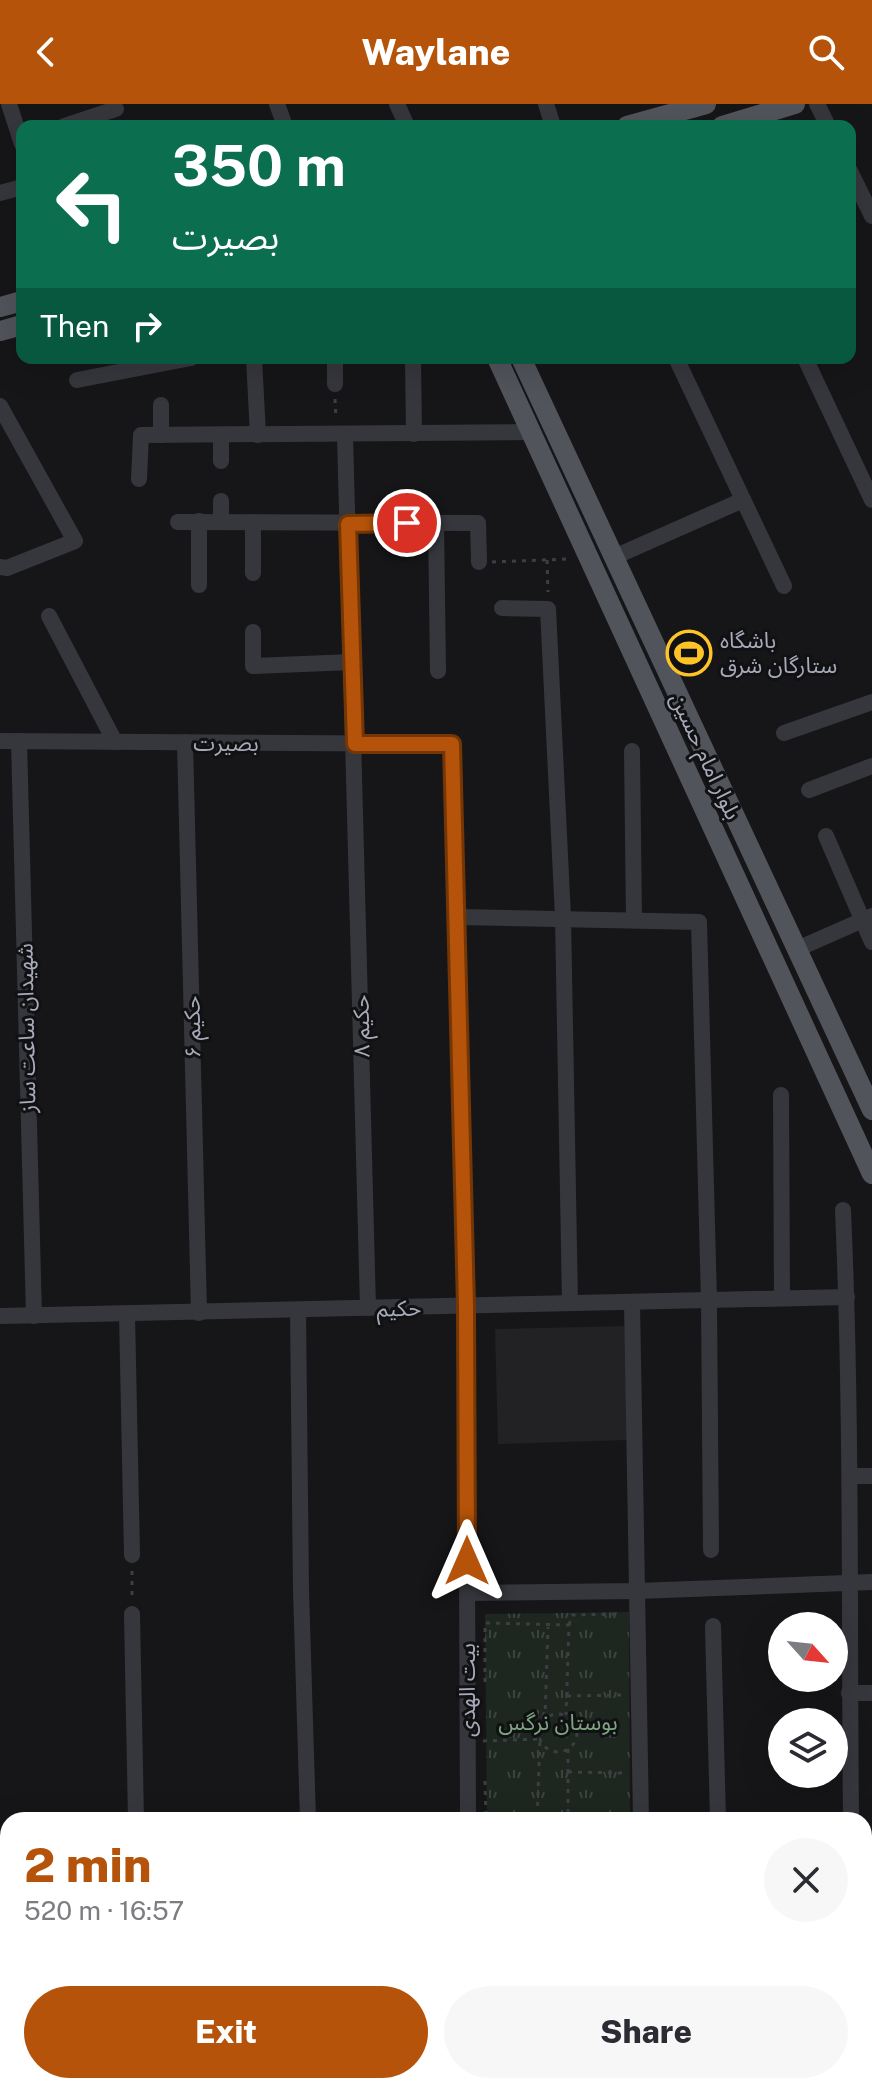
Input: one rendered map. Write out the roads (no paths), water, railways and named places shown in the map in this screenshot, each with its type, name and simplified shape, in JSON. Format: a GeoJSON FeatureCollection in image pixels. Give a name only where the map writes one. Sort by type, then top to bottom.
{"type":"FeatureCollection","features":[{"type":"Feature","properties":{"kind":"main road"},"geometry":{"type":"LineString","coordinates":[[644,120],[678,108],[706,104]]}},
{"type":"Feature","properties":{"kind":"main road"},"geometry":{"type":"LineString","coordinates":[[744,120],[795,104]]}},
{"type":"Feature","properties":{"kind":"main road","name":"بلوار امام حسین"},"geometry":{"type":"LineString","coordinates":[[500,364],[872,1174]]}},
{"type":"Feature","properties":{"kind":"main road","name":"بلوار امام حسین"},"geometry":{"type":"LineString","coordinates":[[524,364],[872,1110]]}},
{"type":"Feature","properties":{"kind":"main road"},"geometry":{"type":"LineString","coordinates":[[649,690],[671,680]]}},
{"type":"Feature","properties":{"kind":"street"},"geometry":{"type":"LineString","coordinates":[[82,120],[116,109]]}},
{"type":"Feature","properties":{"kind":"street"},"geometry":{"type":"LineString","coordinates":[[856,183],[872,216]]}},
{"type":"Feature","properties":{"kind":"street"},"geometry":{"type":"LineString","coordinates":[[77,380],[153,364]]}},
{"type":"Feature","properties":{"kind":"street"},"geometry":{"type":"LineString","coordinates":[[254,364],[258,435]]}},
{"type":"Feature","properties":{"kind":"street"},"geometry":{"type":"LineString","coordinates":[[335,364],[335,384]]}},
{"type":"Feature","properties":{"kind":"street"},"geometry":{"type":"LineString","coordinates":[[413,364],[414,434]]}},
{"type":"Feature","properties":{"kind":"street"},"geometry":{"type":"LineString","coordinates":[[679,364],[784,586]]}},
{"type":"Feature","properties":{"kind":"street"},"geometry":{"type":"LineString","coordinates":[[808,364],[872,500]]}},
{"type":"Feature","properties":{"kind":"street"},"geometry":{"type":"LineString","coordinates":[[161,405],[161,435]]}},
{"type":"Feature","properties":{"kind":"street"},"geometry":{"type":"LineString","coordinates":[[0,406],[75,541],[7,568],[0,567]]}},
{"type":"Feature","properties":{"kind":"street"},"geometry":{"type":"LineString","coordinates":[[139,479],[141,435],[531,432]]}},
{"type":"Feature","properties":{"kind":"street"},"geometry":{"type":"LineString","coordinates":[[221,435],[221,461]]}},
{"type":"Feature","properties":{"kind":"street","name":"حکیم ۸"},"geometry":{"type":"LineString","coordinates":[[341,435],[348,524],[355,744],[368,1308]]}},
{"type":"Feature","properties":{"kind":"street"},"geometry":{"type":"LineString","coordinates":[[614,557],[743,500]]}},
{"type":"Feature","properties":{"kind":"street"},"geometry":{"type":"LineString","coordinates":[[221,501],[221,521]]}},
{"type":"Feature","properties":{"kind":"street"},"geometry":{"type":"LineString","coordinates":[[199,521],[199,585]]}},
{"type":"Feature","properties":{"kind":"street"},"geometry":{"type":"LineString","coordinates":[[178,522],[478,523],[479,562]]}},
{"type":"Feature","properties":{"kind":"street"},"geometry":{"type":"LineString","coordinates":[[253,522],[253,573]]}},
{"type":"Feature","properties":{"kind":"street"},"geometry":{"type":"LineString","coordinates":[[436,522],[438,671]]}},
{"type":"Feature","properties":{"kind":"street"},"geometry":{"type":"LineString","coordinates":[[502,608],[548,609],[563,917],[570,1303]]}},
{"type":"Feature","properties":{"kind":"street"},"geometry":{"type":"LineString","coordinates":[[49,616],[115,742]]}},
{"type":"Feature","properties":{"kind":"street"},"geometry":{"type":"LineString","coordinates":[[253,632],[253,666],[352,662]]}},
{"type":"Feature","properties":{"kind":"street"},"geometry":{"type":"LineString","coordinates":[[784,733],[872,702]]}},
{"type":"Feature","properties":{"kind":"street","name":"بصیرت"},"geometry":{"type":"LineString","coordinates":[[0,741],[452,744]]}},
{"type":"Feature","properties":{"kind":"street","name":"شهیدان ساعت ساز"},"geometry":{"type":"LineString","coordinates":[[19,741],[34,1316]]}},
{"type":"Feature","properties":{"kind":"street","name":"حکیم ۶"},"geometry":{"type":"LineString","coordinates":[[185,742],[199,1313]]}},
{"type":"Feature","properties":{"kind":"street","name":"بیت الهدی"},"geometry":{"type":"LineString","coordinates":[[452,744],[466,1306],[468,1812]]}},
{"type":"Feature","properties":{"kind":"street"},"geometry":{"type":"LineString","coordinates":[[632,751],[634,920]]}},
{"type":"Feature","properties":{"kind":"street"},"geometry":{"type":"LineString","coordinates":[[809,790],[872,766]]}},
{"type":"Feature","properties":{"kind":"street"},"geometry":{"type":"LineString","coordinates":[[826,836],[867,918],[872,942]]}},
{"type":"Feature","properties":{"kind":"street"},"geometry":{"type":"LineString","coordinates":[[457,917],[699,922],[709,1300],[711,1550]]}},
{"type":"Feature","properties":{"kind":"street"},"geometry":{"type":"LineString","coordinates":[[797,949],[867,918]]}},
{"type":"Feature","properties":{"kind":"street"},"geometry":{"type":"LineString","coordinates":[[781,1095],[782,1298]]}},
{"type":"Feature","properties":{"kind":"street"},"geometry":{"type":"LineString","coordinates":[[843,1210],[850,1476],[851,1812]]}},
{"type":"Feature","properties":{"kind":"street","name":"حکیم"},"geometry":{"type":"LineString","coordinates":[[0,1316],[847,1297]]}},
{"type":"Feature","properties":{"kind":"street"},"geometry":{"type":"LineString","coordinates":[[632,1302],[641,1812]]}},
{"type":"Feature","properties":{"kind":"street"},"geometry":{"type":"LineString","coordinates":[[298,1311],[301,1590],[308,1812]]}},
{"type":"Feature","properties":{"kind":"street"},"geometry":{"type":"LineString","coordinates":[[127,1314],[132,1555]]}},
{"type":"Feature","properties":{"kind":"street"},"geometry":{"type":"LineString","coordinates":[[850,1476],[872,1476]]}},
{"type":"Feature","properties":{"kind":"street"},"geometry":{"type":"LineString","coordinates":[[467,1593],[637,1591],[872,1582]]}},
{"type":"Feature","properties":{"kind":"street"},"geometry":{"type":"LineString","coordinates":[[132,1614],[136,1812]]}},
{"type":"Feature","properties":{"kind":"street"},"geometry":{"type":"LineString","coordinates":[[713,1626],[718,1812]]}},
{"type":"Feature","properties":{"kind":"street"},"geometry":{"type":"LineString","coordinates":[[849,1693],[872,1693]]}},
{"type":"Feature","properties":{"kind":"place","name":"باشگاه ستارگان شرق"},"geometry":{"type":"Point","coordinates":[689,653]}},
{"type":"Feature","properties":{"kind":"park label","name":"بوستان نرگس"},"geometry":{"type":"Point","coordinates":[558,1722]}}]}
